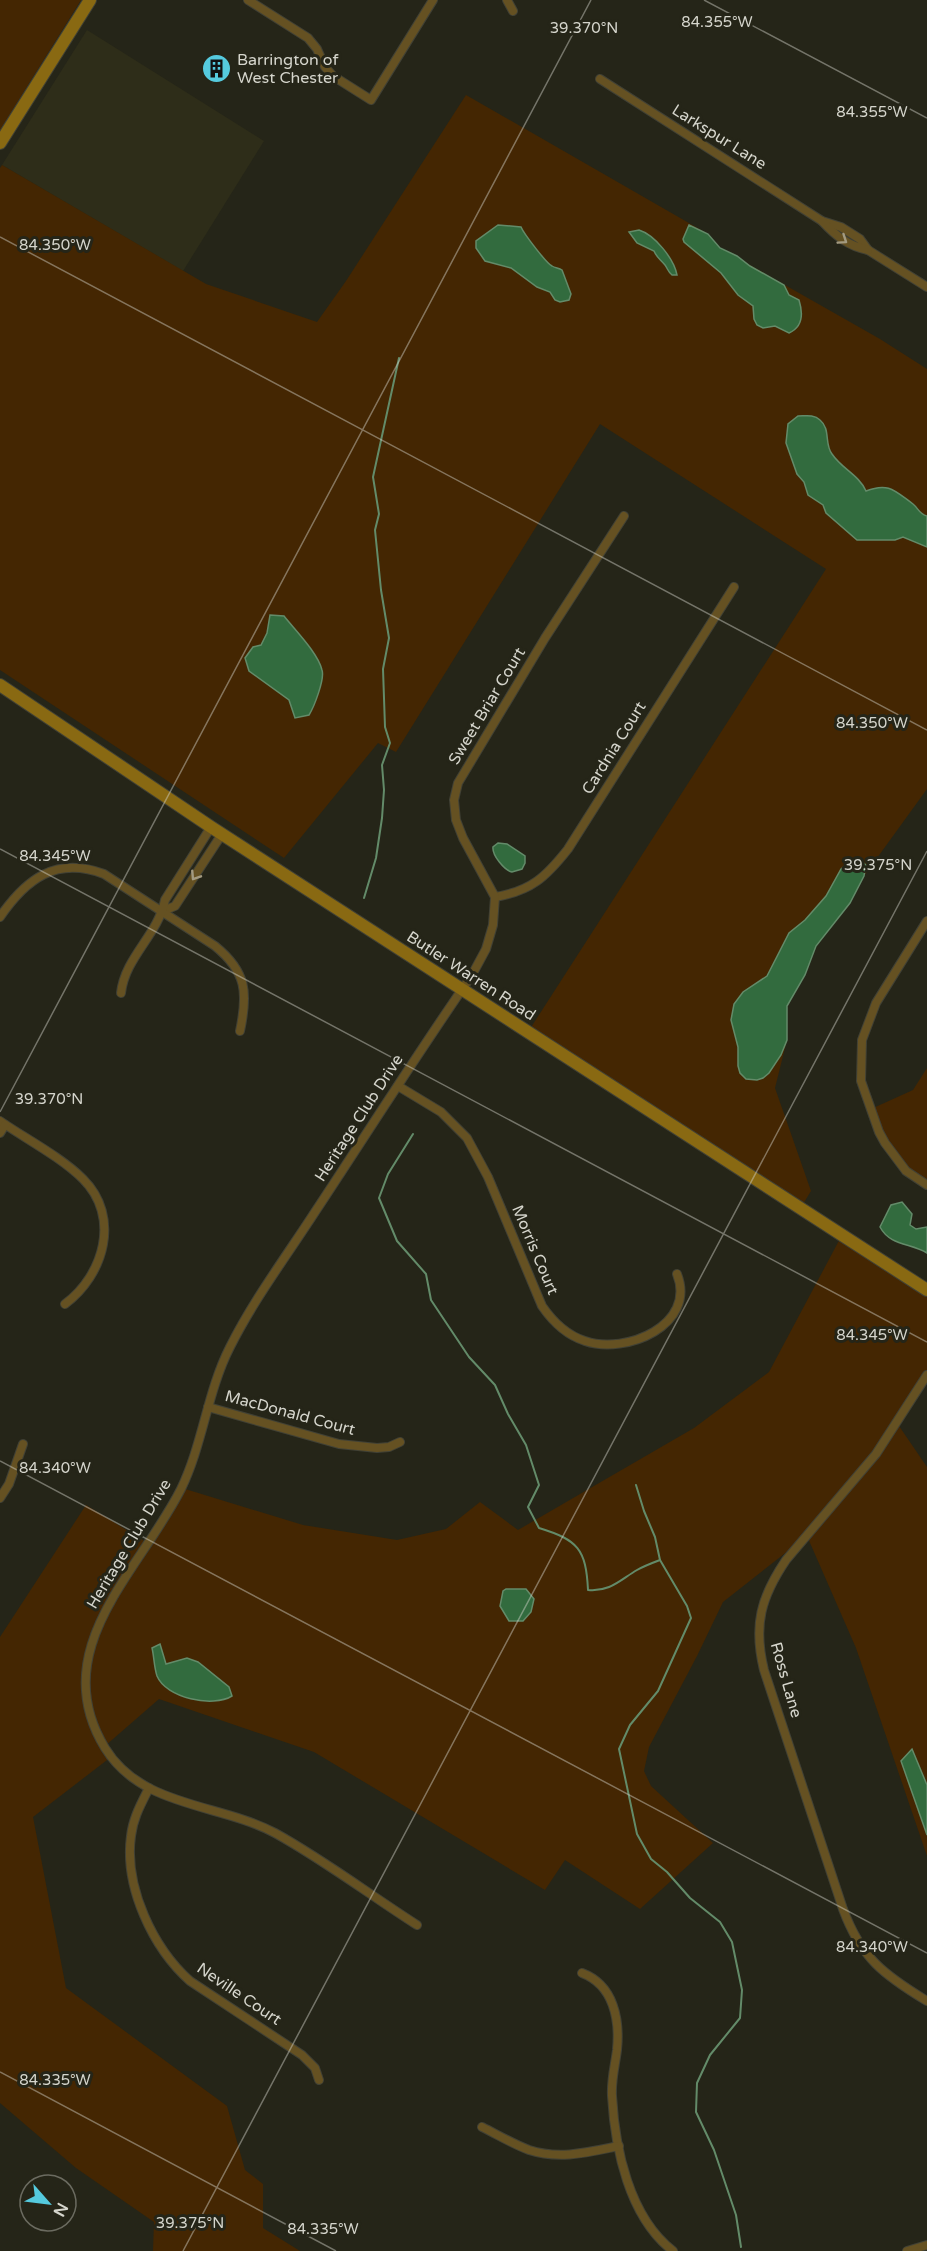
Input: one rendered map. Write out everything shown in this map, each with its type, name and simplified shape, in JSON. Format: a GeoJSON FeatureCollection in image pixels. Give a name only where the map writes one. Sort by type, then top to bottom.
{"type":"FeatureCollection","features":[{"type":"Feature","properties":{"kind":"main road"},"geometry":{"type":"LineString","coordinates":[[0,142],[90,0]]}},
{"type":"Feature","properties":{"kind":"main road","name":"Butler Warren Road"},"geometry":{"type":"LineString","coordinates":[[0,686],[216,831],[927,1290]]}},
{"type":"Feature","properties":{"kind":"street"},"geometry":{"type":"LineString","coordinates":[[248,0],[308,38],[333,76],[372,100],[432,0]]}},
{"type":"Feature","properties":{"kind":"street"},"geometry":{"type":"LineString","coordinates":[[507,0],[513,11]]}},
{"type":"Feature","properties":{"kind":"street","name":"Larkspur Lane"},"geometry":{"type":"LineString","coordinates":[[600,79],[822,221],[835,236],[854,247],[868,250],[927,287]]}},
{"type":"Feature","properties":{"kind":"street","name":"Sweet Briar Court"},"geometry":{"type":"LineString","coordinates":[[495,897],[463,838],[456,820],[454,800],[458,783],[545,638],[624,516]]}},
{"type":"Feature","properties":{"kind":"street","name":"Cardnia Court"},"geometry":{"type":"LineString","coordinates":[[495,897],[511,894],[534,885],[553,869],[569,848],[734,588]]}},
{"type":"Feature","properties":{"kind":"street"},"geometry":{"type":"LineString","coordinates":[[121,993],[129,965],[163,911],[165,900],[216,831]]}},
{"type":"Feature","properties":{"kind":"street"},"geometry":{"type":"LineString","coordinates":[[163,911],[175,906],[216,831]]}},
{"type":"Feature","properties":{"kind":"street"},"geometry":{"type":"LineString","coordinates":[[0,918],[16,895],[30,882],[53,871],[85,868],[104,874],[225,954],[237,969],[245,993],[246,1006],[240,1031]]}},
{"type":"Feature","properties":{"kind":"street"},"geometry":{"type":"LineString","coordinates":[[462,990],[486,949],[493,924],[495,897]]}},
{"type":"Feature","properties":{"kind":"street"},"geometry":{"type":"LineString","coordinates":[[927,921],[876,1003],[862,1040],[861,1081],[885,1143],[906,1171],[927,1185]]}},
{"type":"Feature","properties":{"kind":"street","name":"Heritage Club Drive"},"geometry":{"type":"LineString","coordinates":[[417,1925],[273,1832],[238,1818],[172,1798],[149,1788],[124,1770],[108,1752],[96,1730],[87,1700],[87,1657],[99,1622],[162,1524],[182,1488],[223,1362],[243,1324],[462,990]]}},
{"type":"Feature","properties":{"kind":"street","name":"Morris Court"},"geometry":{"type":"LineString","coordinates":[[398,1086],[441,1112],[467,1138],[488,1177],[542,1306],[549,1317],[568,1334],[585,1342],[611,1346],[648,1336],[663,1324],[678,1304],[682,1286],[677,1274]]}},
{"type":"Feature","properties":{"kind":"street"},"geometry":{"type":"LineString","coordinates":[[0,1133],[3,1123],[83,1179],[92,1189],[102,1213],[105,1234],[102,1253],[87,1281],[65,1304]]}},
{"type":"Feature","properties":{"kind":"street","name":"Ross Lane"},"geometry":{"type":"LineString","coordinates":[[927,1375],[876,1454],[786,1560],[763,1603],[759,1621],[759,1639],[766,1675],[843,1909],[855,1938],[887,1975],[927,2001]]}},
{"type":"Feature","properties":{"kind":"street","name":"MacDonald Court"},"geometry":{"type":"LineString","coordinates":[[208,1407],[339,1444],[377,1448],[389,1447],[400,1442]]}},
{"type":"Feature","properties":{"kind":"street"},"geometry":{"type":"LineString","coordinates":[[0,1498],[9,1484],[23,1444]]}},
{"type":"Feature","properties":{"kind":"street","name":"Neville Court"},"geometry":{"type":"LineString","coordinates":[[149,1788],[134,1822],[130,1856],[142,1909],[157,1944],[175,1967],[190,1981],[302,2055],[315,2068],[319,2080]]}},
{"type":"Feature","properties":{"kind":"street"},"geometry":{"type":"LineString","coordinates":[[582,1973],[603,1986],[617,2021],[618,2043],[611,2095],[619,2146],[636,2205],[648,2227],[673,2251]]}},
{"type":"Feature","properties":{"kind":"street"},"geometry":{"type":"LineString","coordinates":[[482,2127],[528,2149],[552,2155],[577,2154],[619,2146]]}},
{"type":"Feature","properties":{"kind":"street"},"geometry":{"type":"LineString","coordinates":[[907,2251],[927,2245]]}},
{"type":"Feature","properties":{"kind":"shaded area"},"geometry":{"type":"Polygon","coordinates":[[[0,0],[81,0],[0,130],[0,0]]]}},
{"type":"Feature","properties":{"kind":"shaded area"},"geometry":{"type":"Polygon","coordinates":[[[87,30],[264,141],[183,271],[2,165],[87,30]]]}},
{"type":"Feature","properties":{"kind":"shaded area"},"geometry":{"type":"Polygon","coordinates":[[[466,95],[708,234],[720,248],[880,339],[927,369],[927,789],[864,876],[850,903],[816,946],[805,975],[787,1006],[787,1040],[775,1088],[811,1191],[800,1209],[528,1032],[826,569],[600,424],[396,752],[378,743],[284,858],[0,670],[0,168],[2,165],[206,284],[317,322],[466,95]]]}},
{"type":"Feature","properties":{"kind":"shaded area"},"geometry":{"type":"Polygon","coordinates":[[[498,225],[521,227],[545,260],[562,270],[571,294],[569,300],[560,302],[555,300],[550,292],[537,287],[511,268],[485,261],[476,248],[476,241],[498,225]]]}},
{"type":"Feature","properties":{"kind":"shaded area"},"geometry":{"type":"Polygon","coordinates":[[[689,225],[708,234],[720,248],[784,285],[789,295],[799,300],[801,315],[797,327],[789,333],[775,326],[763,328],[757,325],[753,306],[738,295],[721,273],[684,242],[683,239],[689,225]]]}},
{"type":"Feature","properties":{"kind":"shaded area"},"geometry":{"type":"Polygon","coordinates":[[[639,230],[663,248],[677,275],[672,275],[654,251],[637,243],[629,232],[639,230]]]}},
{"type":"Feature","properties":{"kind":"shaded area"},"geometry":{"type":"Polygon","coordinates":[[[798,416],[815,417],[820,420],[827,432],[828,446],[832,454],[863,485],[866,491],[881,487],[891,489],[927,516],[927,547],[903,537],[895,540],[857,540],[826,513],[823,505],[808,495],[804,482],[797,474],[786,443],[788,424],[798,416]]]}},
{"type":"Feature","properties":{"kind":"shaded area"},"geometry":{"type":"Polygon","coordinates":[[[270,615],[284,616],[320,663],[322,680],[309,715],[295,718],[289,700],[249,671],[245,658],[253,647],[261,645],[267,633],[270,615]]]}},
{"type":"Feature","properties":{"kind":"shaded area"},"geometry":{"type":"Polygon","coordinates":[[[498,843],[507,844],[525,856],[522,869],[512,872],[502,865],[493,850],[498,843]]]}},
{"type":"Feature","properties":{"kind":"shaded area"},"geometry":{"type":"Polygon","coordinates":[[[859,859],[866,865],[864,876],[850,903],[816,946],[805,975],[787,1006],[787,1040],[781,1055],[763,1078],[746,1079],[740,1073],[738,1066],[738,1047],[731,1020],[734,1004],[743,992],[767,976],[789,933],[805,920],[826,896],[841,869],[859,859]]]}},
{"type":"Feature","properties":{"kind":"shaded area"},"geometry":{"type":"Polygon","coordinates":[[[927,1068],[927,1185],[906,1171],[885,1143],[871,1109],[913,1090],[927,1068]]]}},
{"type":"Feature","properties":{"kind":"shaded area"},"geometry":{"type":"Polygon","coordinates":[[[902,1202],[912,1214],[910,1225],[916,1229],[927,1227],[927,1253],[889,1238],[880,1227],[891,1205],[902,1202]]]}},
{"type":"Feature","properties":{"kind":"shaded area"},"geometry":{"type":"Polygon","coordinates":[[[842,1235],[927,1290],[927,1375],[897,1423],[927,1467],[927,1856],[856,1648],[807,1536],[723,1602],[649,1747],[644,1771],[651,1786],[713,1843],[640,1909],[565,1860],[545,1890],[314,1752],[159,1699],[105,1746],[111,1757],[33,1817],[66,1988],[227,2106],[245,2170],[263,2184],[263,2228],[300,2251],[153,2251],[154,2222],[76,2168],[0,2103],[0,1637],[86,1505],[149,1544],[182,1488],[303,1525],[397,1540],[446,1529],[480,1502],[518,1530],[694,1428],[769,1372],[842,1235]]]}},
{"type":"Feature","properties":{"kind":"shaded area"},"geometry":{"type":"Polygon","coordinates":[[[526,1589],[534,1599],[531,1612],[523,1621],[509,1621],[500,1606],[503,1591],[526,1589]]]}},
{"type":"Feature","properties":{"kind":"shaded area"},"geometry":{"type":"Polygon","coordinates":[[[160,1644],[166,1664],[187,1658],[198,1662],[229,1687],[232,1696],[214,1701],[202,1701],[170,1690],[162,1684],[155,1669],[152,1648],[160,1644]]]}},
{"type":"Feature","properties":{"kind":"shaded area"},"geometry":{"type":"Polygon","coordinates":[[[912,1749],[927,1785],[927,1835],[901,1761],[912,1749]]]}},
{"type":"Feature","properties":{"kind":"waterway"},"geometry":{"type":"LineString","coordinates":[[364,898],[376,858],[384,790],[382,765],[390,743],[385,727],[383,669],[389,638],[375,530],[379,514],[373,477],[399,358]]}},
{"type":"Feature","properties":{"kind":"waterway"},"geometry":{"type":"LineString","coordinates":[[413,1134],[388,1174],[379,1198],[397,1241],[426,1274],[431,1300],[469,1357],[495,1385],[526,1445],[539,1485],[528,1507],[539,1528],[563,1537],[577,1548],[585,1565],[588,1590],[609,1587],[660,1560]]}},
{"type":"Feature","properties":{"kind":"waterway"},"geometry":{"type":"LineString","coordinates":[[636,1485],[655,1537],[660,1560],[687,1606],[691,1618],[658,1691],[630,1725],[619,1749],[637,1834],[651,1859],[667,1872],[690,1898],[720,1922],[732,1942],[742,1990],[740,2018],[710,2055],[697,2083],[696,2112],[714,2150],[736,2215],[741,2247]]}},
{"type":"Feature","properties":{"kind":"place","name":"Barrington of West Chester"},"geometry":{"type":"Point","coordinates":[216,69]}}]}
